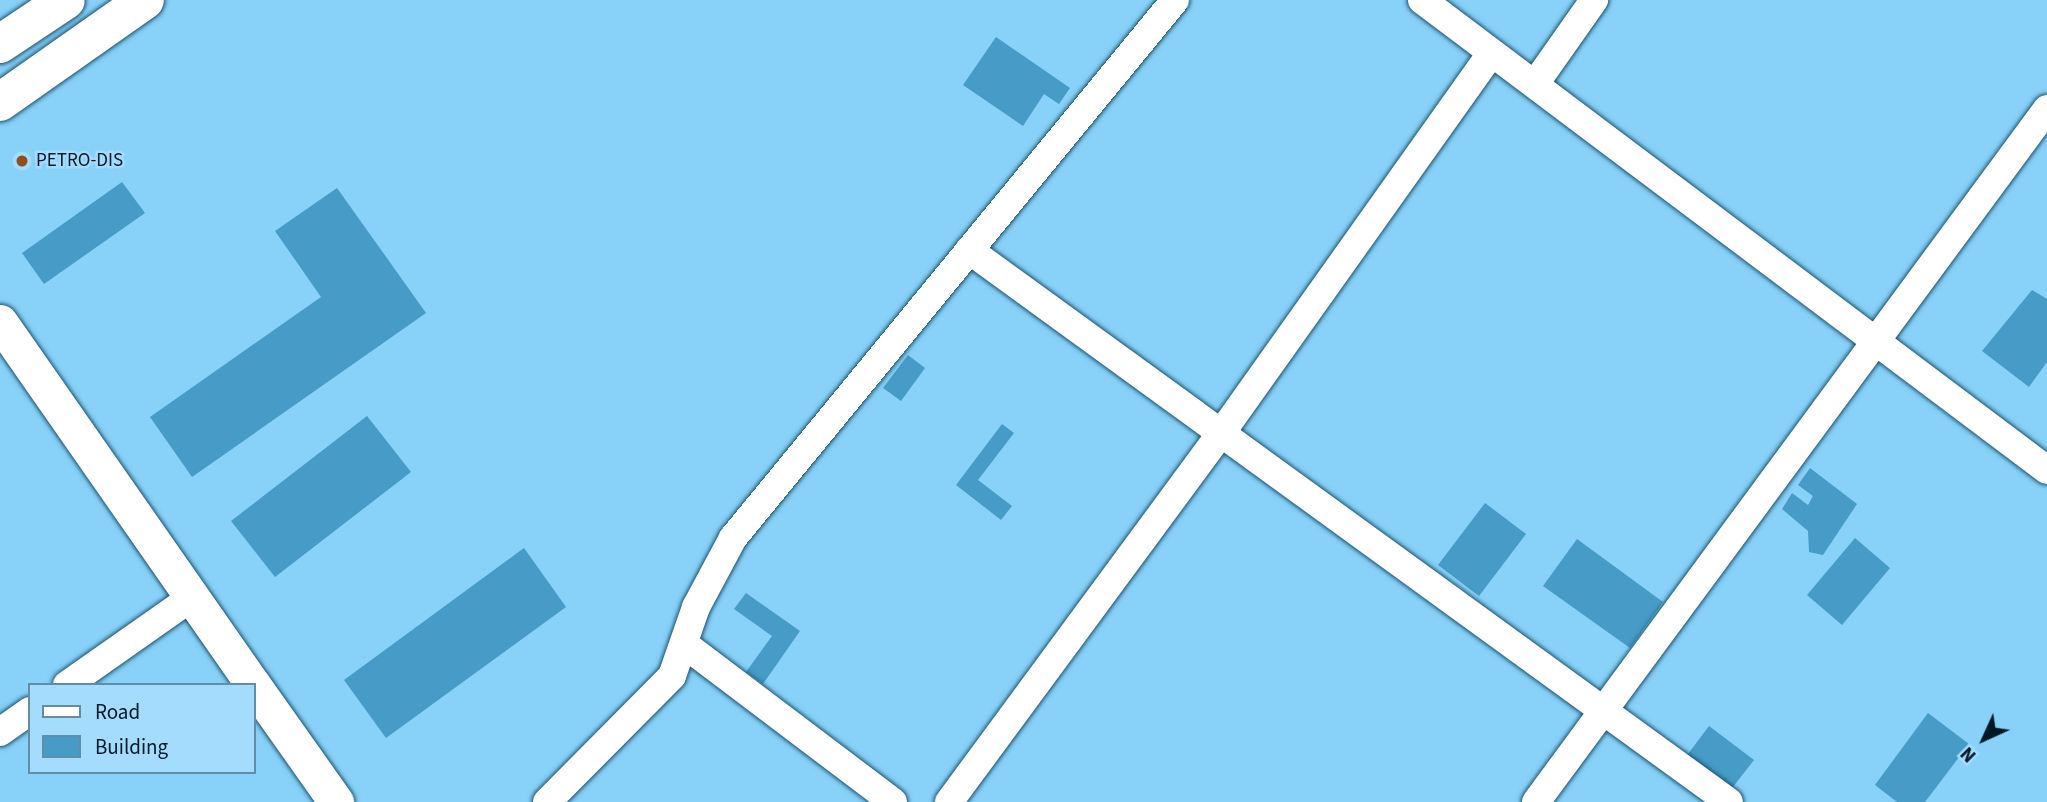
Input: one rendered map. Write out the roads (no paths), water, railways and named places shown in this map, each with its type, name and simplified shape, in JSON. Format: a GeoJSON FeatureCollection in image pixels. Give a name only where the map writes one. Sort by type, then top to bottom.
{"type":"FeatureCollection","features":[{"type":"Feature","properties":{"kind":"highway"},"geometry":{"type":"LineString","coordinates":[[0,44],[66,0]]}},
{"type":"Feature","properties":{"kind":"highway"},"geometry":{"type":"LineString","coordinates":[[0,102],[145,0]]}},
{"type":"Feature","properties":{"kind":"street"},"geometry":{"type":"LineString","coordinates":[[558,799],[672,676],[707,583],[733,538],[1175,0]]}},
{"type":"Feature","properties":{"kind":"street"},"geometry":{"type":"LineString","coordinates":[[1422,0],[2047,470]]}},
{"type":"Feature","properties":{"kind":"street"},"geometry":{"type":"LineString","coordinates":[[1535,83],[1594,0]]}},
{"type":"Feature","properties":{"kind":"street"},"geometry":{"type":"LineString","coordinates":[[949,802],[1222,432],[1491,53]]}},
{"type":"Feature","properties":{"kind":"street"},"geometry":{"type":"LineString","coordinates":[[1536,802],[2047,108]]}},
{"type":"Feature","properties":{"kind":"street"},"geometry":{"type":"LineString","coordinates":[[969,250],[1728,802]]}},
{"type":"Feature","properties":{"kind":"street"},"geometry":{"type":"LineString","coordinates":[[0,323],[252,683]]}},
{"type":"Feature","properties":{"kind":"street"},"geometry":{"type":"LineString","coordinates":[[70,683],[191,598]]}},
{"type":"Feature","properties":{"kind":"street"},"geometry":{"type":"LineString","coordinates":[[684,644],[893,802]]}},
{"type":"Feature","properties":{"kind":"street"},"geometry":{"type":"LineString","coordinates":[[256,689],[336,802]]}},
{"type":"Feature","properties":{"kind":"street"},"geometry":{"type":"LineString","coordinates":[[0,732],[28,712]]}},
{"type":"Feature","properties":{"kind":"place","name":"PETRO-DIS"},"geometry":{"type":"Point","coordinates":[22,161]}}]}
